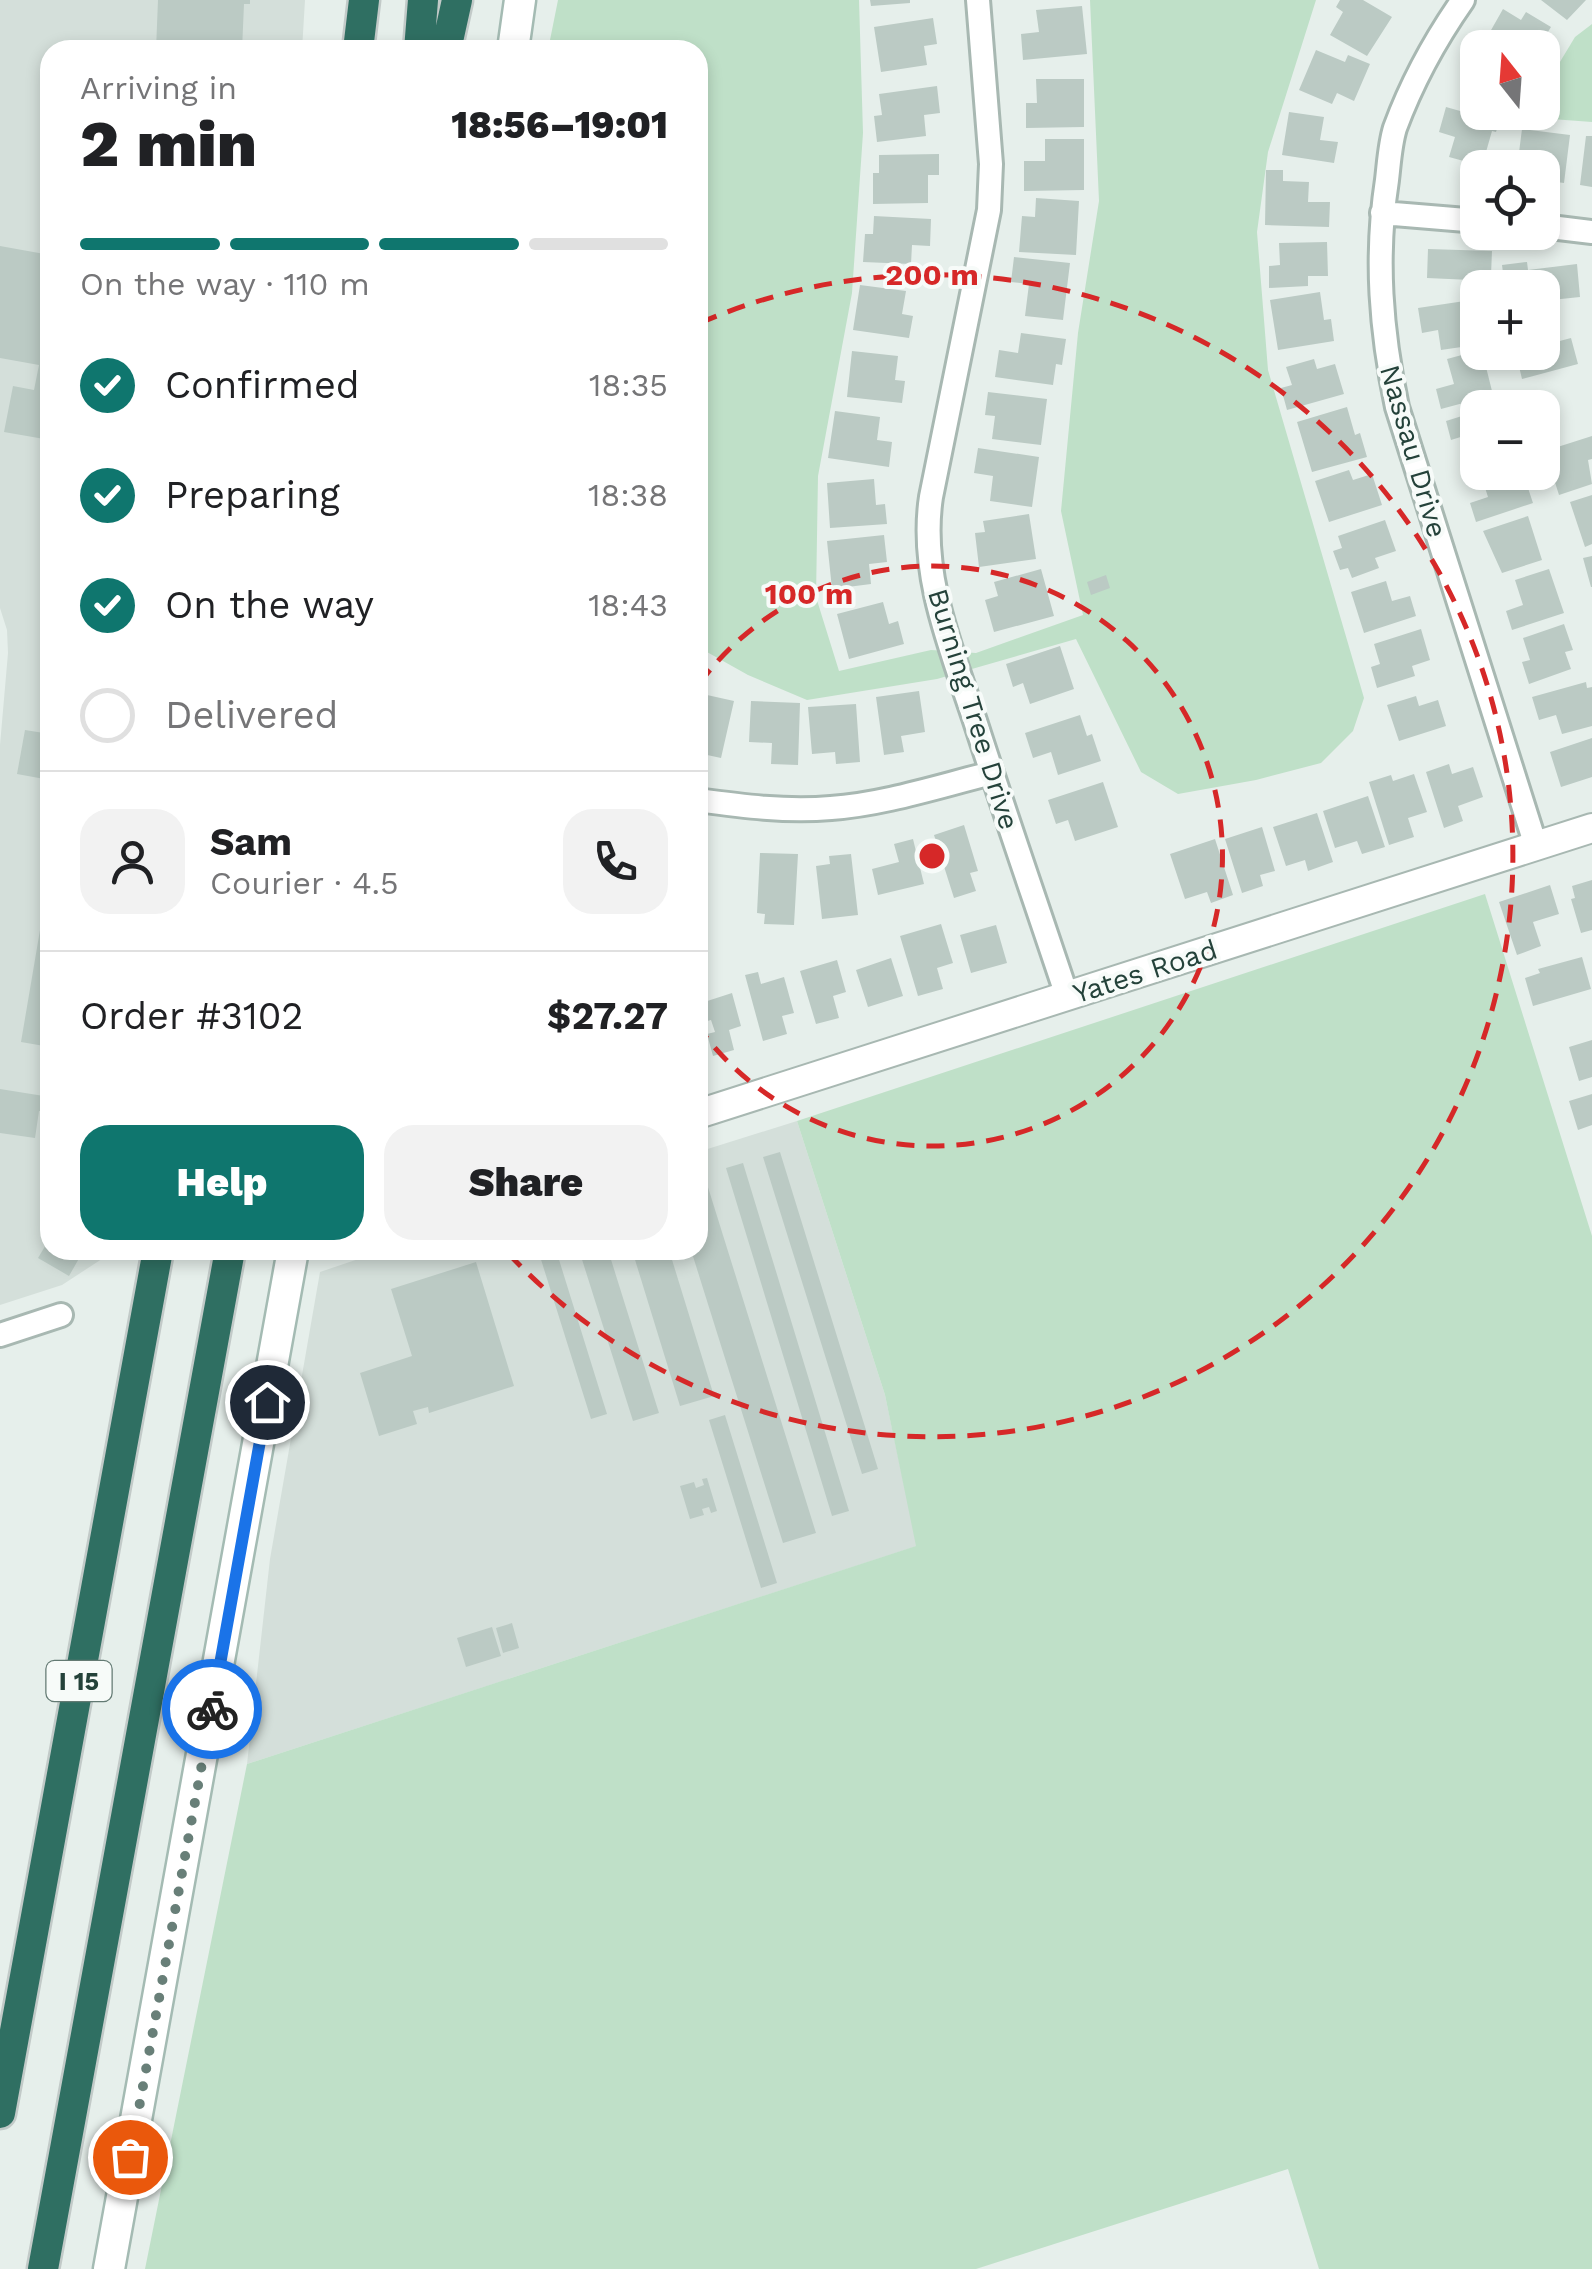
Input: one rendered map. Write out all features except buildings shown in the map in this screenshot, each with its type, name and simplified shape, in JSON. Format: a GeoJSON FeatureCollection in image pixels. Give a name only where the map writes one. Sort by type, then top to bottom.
{"type":"FeatureCollection","features":[{"type":"Feature","properties":{"kind":"highway"},"geometry":{"type":"LineString","coordinates":[[359,40],[364,0]]}},
{"type":"Feature","properties":{"kind":"highway"},"geometry":{"type":"LineString","coordinates":[[420,40],[423,0]]}},
{"type":"Feature","properties":{"kind":"highway"},"geometry":{"type":"LineString","coordinates":[[448,40],[457,0]]}},
{"type":"Feature","properties":{"kind":"highway","name":"I 15"},"geometry":{"type":"LineString","coordinates":[[0,2113],[156,1260]]}},
{"type":"Feature","properties":{"kind":"highway","name":"I 15"},"geometry":{"type":"LineString","coordinates":[[43,2269],[228,1260]]}},
{"type":"Feature","properties":{"kind":"main road"},"geometry":{"type":"LineString","coordinates":[[514,40],[520,0]]}},
{"type":"Feature","properties":{"kind":"main road"},"geometry":{"type":"LineString","coordinates":[[109,2269],[291,1260]]}},
{"type":"Feature","properties":{"kind":"street","name":"Burning Tree Drive"},"geometry":{"type":"LineString","coordinates":[[978,0],[991,164],[989,210],[927,526],[935,590],[1068,996]]}},
{"type":"Feature","properties":{"kind":"street","name":"Nassau Drive"},"geometry":{"type":"LineString","coordinates":[[1463,0],[1433,43],[1394,131],[1382,213],[1380,302],[1397,407],[1536,846]]}},
{"type":"Feature","properties":{"kind":"street"},"geometry":{"type":"LineString","coordinates":[[1382,213],[1460,220]]}},
{"type":"Feature","properties":{"kind":"street"},"geometry":{"type":"LineString","coordinates":[[1560,228],[1592,232]]}},
{"type":"Feature","properties":{"kind":"street"},"geometry":{"type":"LineString","coordinates":[[708,801],[762,809],[832,808],[895,798],[992,772]]}},
{"type":"Feature","properties":{"kind":"street","name":"Yates Road"},"geometry":{"type":"LineString","coordinates":[[708,1111],[1592,828]]}},
{"type":"Feature","properties":{"kind":"street"},"geometry":{"type":"LineString","coordinates":[[0,1335],[61,1316]]}},
{"type":"Feature","properties":{"kind":"shaded area"},"geometry":{"type":"Polygon","coordinates":[[[0,0],[305,0],[303,40],[40,40],[40,1260],[100,1260],[62,1285],[0,1305],[0,745],[8,653],[7,630],[0,608],[0,0]]]}},
{"type":"Feature","properties":{"kind":"shaded area"},"geometry":{"type":"Polygon","coordinates":[[[797,1121],[885,1395],[917,1546],[247,1764],[270,1559],[320,1272],[355,1260],[708,1260],[708,1149],[797,1121]]]}},
{"type":"Feature","properties":{"kind":"green space"},"geometry":{"type":"Polygon","coordinates":[[[558,0],[859,0],[863,133],[852,293],[818,476],[816,597],[839,671],[931,650],[976,653],[1083,615],[1061,511],[1078,333],[1099,201],[1090,0],[1316,0],[1268,152],[1257,232],[1268,370],[1364,698],[1353,731],[1321,763],[1178,794],[1141,772],[1076,639],[937,679],[807,700],[708,653],[708,40],[550,40],[558,0]]]}},
{"type":"Feature","properties":{"kind":"green space"},"geometry":{"type":"Polygon","coordinates":[[[1592,24],[1592,122],[1560,120],[1560,62],[1575,37],[1592,24]]]}},
{"type":"Feature","properties":{"kind":"green space"},"geometry":{"type":"Polygon","coordinates":[[[1485,894],[1592,1236],[1592,2269],[1319,2269],[1288,2169],[976,2269],[145,2269],[247,1764],[916,1546],[885,1395],[797,1121],[1485,894]]]}},
{"type":"Feature","properties":{"kind":"way so far"},"geometry":{"type":"LineString","coordinates":[[130,2157],[212,1709]]}},
{"type":"Feature","properties":{"kind":"route"},"geometry":{"type":"LineString","coordinates":[[212,1709],[267,1402]]}}]}
